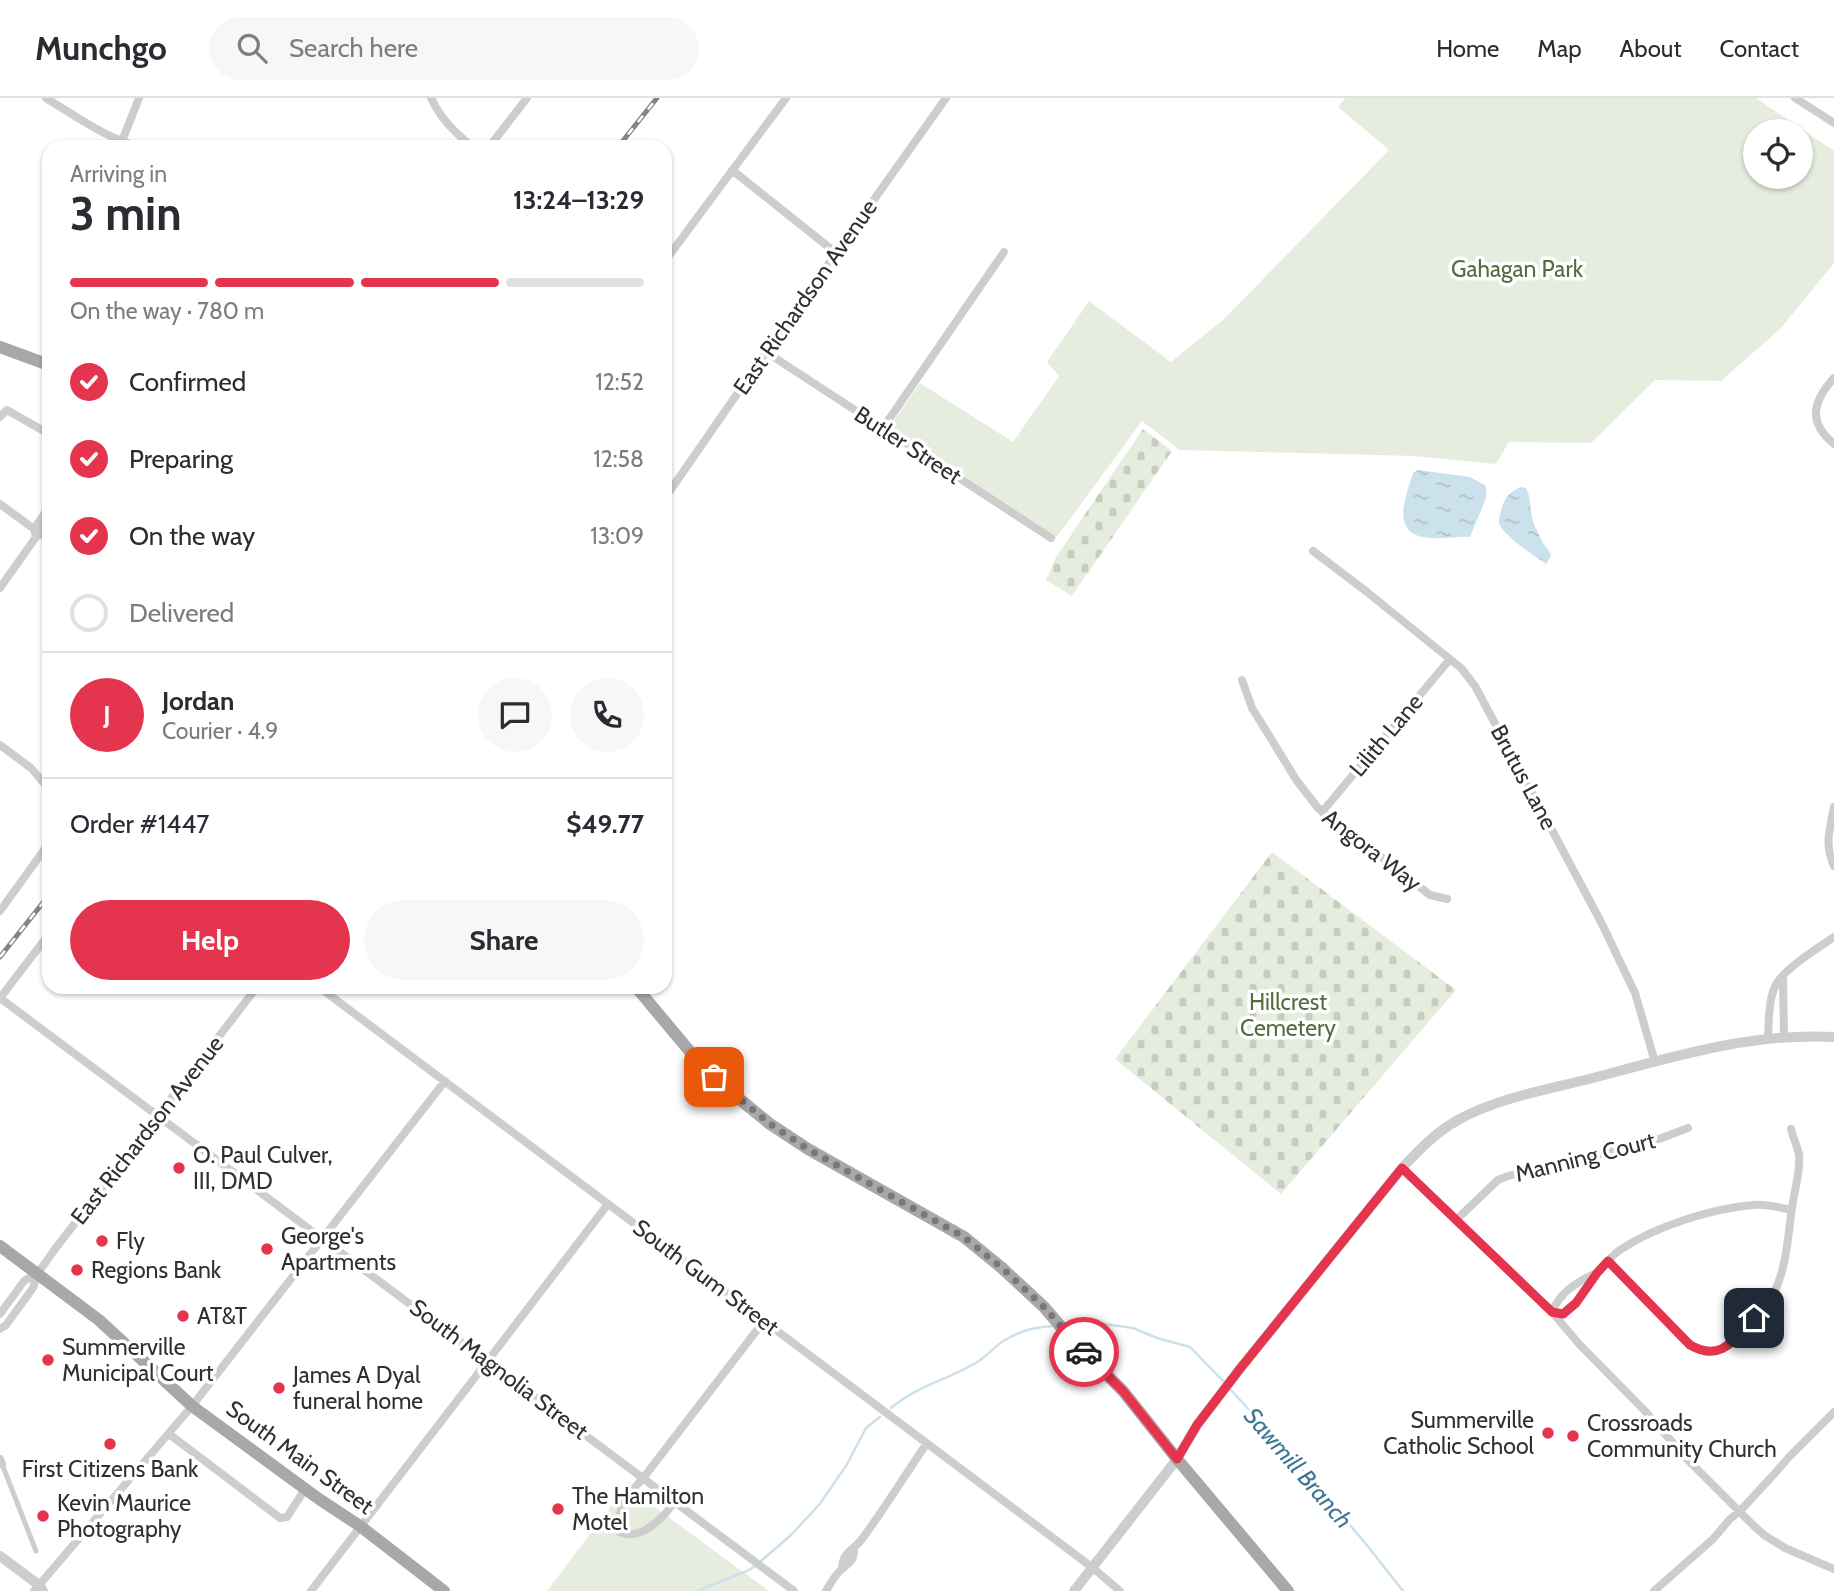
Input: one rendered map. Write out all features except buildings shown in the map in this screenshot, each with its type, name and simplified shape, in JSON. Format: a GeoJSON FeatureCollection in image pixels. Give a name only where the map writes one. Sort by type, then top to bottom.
{"type":"FeatureCollection","features":[{"type":"Feature","properties":{"kind":"main road"},"geometry":{"type":"LineString","coordinates":[[0,347],[42,362]]}},
{"type":"Feature","properties":{"kind":"main road"},"geometry":{"type":"LineString","coordinates":[[642,994],[696,1060],[770,1124],[808,1149],[964,1237],[1002,1268],[1044,1307],[1073,1341],[1123,1391],[1288,1591]]}},
{"type":"Feature","properties":{"kind":"main road","name":"South Main Street"},"geometry":{"type":"LineString","coordinates":[[0,1246],[99,1320],[192,1406],[360,1526],[444,1591]]}},
{"type":"Feature","properties":{"kind":"street"},"geometry":{"type":"LineString","coordinates":[[46,98],[118,140]]}},
{"type":"Feature","properties":{"kind":"street"},"geometry":{"type":"LineString","coordinates":[[122,140],[139,98]]}},
{"type":"Feature","properties":{"kind":"street"},"geometry":{"type":"LineString","coordinates":[[431,98],[448,125],[465,140]]}},
{"type":"Feature","properties":{"kind":"street"},"geometry":{"type":"LineString","coordinates":[[494,140],[527,98]]}},
{"type":"Feature","properties":{"kind":"street"},"geometry":{"type":"LineString","coordinates":[[672,251],[786,98]]}},
{"type":"Feature","properties":{"kind":"street","name":"East Richardson Avenue"},"geometry":{"type":"LineString","coordinates":[[672,488],[946,98]]}},
{"type":"Feature","properties":{"kind":"street"},"geometry":{"type":"LineString","coordinates":[[1795,98],[1834,123]]}},
{"type":"Feature","properties":{"kind":"street"},"geometry":{"type":"LineString","coordinates":[[732,170],[836,253]]}},
{"type":"Feature","properties":{"kind":"street"},"geometry":{"type":"LineString","coordinates":[[883,428],[1004,252]]}},
{"type":"Feature","properties":{"kind":"street","name":"Butler Street"},"geometry":{"type":"LineString","coordinates":[[765,352],[1051,538]]}},
{"type":"Feature","properties":{"kind":"street"},"geometry":{"type":"LineString","coordinates":[[1834,378],[1821,394],[1815,413],[1820,430],[1834,444]]}},
{"type":"Feature","properties":{"kind":"street"},"geometry":{"type":"LineString","coordinates":[[0,417],[7,410],[42,430]]}},
{"type":"Feature","properties":{"kind":"street"},"geometry":{"type":"LineString","coordinates":[[0,504],[42,535]]}},
{"type":"Feature","properties":{"kind":"street"},"geometry":{"type":"LineString","coordinates":[[0,588],[36,537],[34,529],[42,517]]}},
{"type":"Feature","properties":{"kind":"street"},"geometry":{"type":"LineString","coordinates":[[34,529],[42,529]]}},
{"type":"Feature","properties":{"kind":"street","name":"Brutus Lane"},"geometry":{"type":"LineString","coordinates":[[1313,551],[1461,668],[1475,686],[1601,922],[1635,993],[1652,1063]]}},
{"type":"Feature","properties":{"kind":"street","name":"Lilith Lane"},"geometry":{"type":"LineString","coordinates":[[1322,811],[1450,659]]}},
{"type":"Feature","properties":{"kind":"street","name":"Angora Way"},"geometry":{"type":"LineString","coordinates":[[1242,680],[1252,708],[1297,781],[1318,808],[1430,895],[1447,899]]}},
{"type":"Feature","properties":{"kind":"street"},"geometry":{"type":"LineString","coordinates":[[0,745],[31,768],[42,781]]}},
{"type":"Feature","properties":{"kind":"street"},"geometry":{"type":"LineString","coordinates":[[1834,807],[1827,841],[1828,854],[1834,866]]}},
{"type":"Feature","properties":{"kind":"street"},"geometry":{"type":"LineString","coordinates":[[0,911],[42,853]]}},
{"type":"Feature","properties":{"kind":"street"},"geometry":{"type":"LineString","coordinates":[[1768,1038],[1770,1004],[1776,983],[1791,967],[1834,937]]}},
{"type":"Feature","properties":{"kind":"street"},"geometry":{"type":"LineString","coordinates":[[0,998],[42,943]]}},
{"type":"Feature","properties":{"kind":"street"},"geometry":{"type":"LineString","coordinates":[[1783,976],[1784,1037]]}},
{"type":"Feature","properties":{"kind":"street","name":"East Richardson Avenue"},"geometry":{"type":"LineString","coordinates":[[38,1273],[252,994]]}},
{"type":"Feature","properties":{"kind":"street","name":"South Gum Street"},"geometry":{"type":"LineString","coordinates":[[327,994],[1093,1568],[1120,1591]]}},
{"type":"Feature","properties":{"kind":"street","name":"South Magnolia Street"},"geometry":{"type":"LineString","coordinates":[[0,998],[794,1591]]}},
{"type":"Feature","properties":{"kind":"street"},"geometry":{"type":"LineString","coordinates":[[1074,1591],[1177,1459],[1197,1425],[1239,1370],[1426,1142],[1456,1121],[1490,1105],[1652,1063],[1743,1041],[1784,1037],[1834,1037]]}},
{"type":"Feature","properties":{"kind":"street"},"geometry":{"type":"LineString","coordinates":[[0,1556],[38,1589],[192,1406],[444,1082]]}},
{"type":"Feature","properties":{"kind":"street","name":"Manning Court"},"geometry":{"type":"LineString","coordinates":[[1456,1220],[1497,1180],[1651,1142],[1688,1128]]}},
{"type":"Feature","properties":{"kind":"street"},"geometry":{"type":"LineString","coordinates":[[1608,1261],[1690,1345],[1699,1350],[1717,1352],[1726,1347],[1767,1303],[1777,1285],[1799,1155],[1791,1129]]}},
{"type":"Feature","properties":{"kind":"street"},"geometry":{"type":"LineString","coordinates":[[1402,1168],[1552,1312],[1688,1460],[1764,1535],[1834,1569]]}},
{"type":"Feature","properties":{"kind":"street"},"geometry":{"type":"LineString","coordinates":[[311,1591],[608,1204]]}},
{"type":"Feature","properties":{"kind":"street"},"geometry":{"type":"LineString","coordinates":[[1552,1312],[1563,1314],[1576,1303],[1597,1273],[1617,1252],[1642,1236],[1670,1224],[1753,1205],[1791,1210]]}},
{"type":"Feature","properties":{"kind":"street"},"geometry":{"type":"LineString","coordinates":[[1,1309],[24,1281],[38,1273]]}},
{"type":"Feature","properties":{"kind":"street"},"geometry":{"type":"LineString","coordinates":[[0,1329],[6,1325],[33,1288],[38,1273]]}},
{"type":"Feature","properties":{"kind":"street"},"geometry":{"type":"LineString","coordinates":[[1552,1312],[1556,1301],[1574,1284],[1597,1273]]}},
{"type":"Feature","properties":{"kind":"street"},"geometry":{"type":"LineString","coordinates":[[677,1503],[671,1504],[665,1514],[639,1533],[631,1535],[619,1532],[624,1500],[644,1478],[764,1321]]}},
{"type":"Feature","properties":{"kind":"street"},"geometry":{"type":"LineString","coordinates":[[1654,1591],[1713,1539],[1788,1457],[1834,1412]]}},
{"type":"Feature","properties":{"kind":"street"},"geometry":{"type":"LineString","coordinates":[[169,1434],[280,1518],[287,1517],[305,1489]]}},
{"type":"Feature","properties":{"kind":"street"},"geometry":{"type":"LineString","coordinates":[[826,1591],[842,1569],[842,1560],[846,1553],[854,1550],[876,1521],[926,1443]]}},
{"type":"Feature","properties":{"kind":"street"},"geometry":{"type":"LineString","coordinates":[[1,1462],[36,1551]]}},
{"type":"Feature","properties":{"kind":"green space","name":"Gahagan Park"},"geometry":{"type":"Polygon","coordinates":[[[1345,98],[1756,98],[1787,119],[1743,119],[1743,189],[1813,189],[1813,137],[1834,151],[1834,263],[1781,328],[1721,381],[1655,380],[1591,443],[1509,442],[1496,464],[1414,456],[1180,450],[1142,421],[1053,542],[889,428],[920,383],[1013,442],[1059,376],[1047,362],[1089,301],[1171,362],[1224,319],[1389,150],[1338,107],[1345,98]]]}},
{"type":"Feature","properties":{"kind":"green space"},"geometry":{"type":"Polygon","coordinates":[[[1143,429],[1172,451],[1072,596],[1046,580],[1056,557],[1143,429]]]}},
{"type":"Feature","properties":{"kind":"green space","name":"Hillcrest Cemetery"},"geometry":{"type":"Polygon","coordinates":[[[1272,852],[1456,990],[1281,1194],[1115,1059],[1272,852]]]}},
{"type":"Feature","properties":{"kind":"green space"},"geometry":{"type":"Polygon","coordinates":[[[626,1486],[769,1591],[547,1591],[626,1486]]]}},
{"type":"Feature","properties":{"kind":"water"},"geometry":{"type":"Polygon","coordinates":[[[1418,470],[1470,477],[1486,486],[1486,498],[1470,537],[1425,537],[1414,534],[1407,528],[1404,519],[1406,498],[1413,473],[1418,470]]]}},
{"type":"Feature","properties":{"kind":"water"},"geometry":{"type":"Polygon","coordinates":[[[1521,487],[1528,492],[1534,523],[1551,556],[1546,564],[1513,539],[1499,523],[1505,500],[1511,492],[1521,487]]]}},
{"type":"Feature","properties":{"kind":"waterway"},"geometry":{"type":"LineString","coordinates":[[1066,1325],[1104,1324],[1133,1328],[1190,1347],[1226,1384]]}},
{"type":"Feature","properties":{"kind":"waterway"},"geometry":{"type":"LineString","coordinates":[[891,1408],[921,1389],[976,1363],[1013,1335],[1053,1326]]}},
{"type":"Feature","properties":{"kind":"waterway","name":"Sawmill Branch"},"geometry":{"type":"LineString","coordinates":[[1230,1389],[1366,1544],[1403,1591]]}},
{"type":"Feature","properties":{"kind":"waterway"},"geometry":{"type":"LineString","coordinates":[[760,1562],[791,1535],[819,1505],[846,1466],[866,1428],[880,1417]]}},
{"type":"Feature","properties":{"kind":"waterway"},"geometry":{"type":"LineString","coordinates":[[697,1591],[755,1566]]}},
{"type":"Feature","properties":{"kind":"railway"},"geometry":{"type":"LineString","coordinates":[[624,140],[657,98]]}},
{"type":"Feature","properties":{"kind":"railway"},"geometry":{"type":"LineString","coordinates":[[0,957],[42,904]]}},
{"type":"Feature","properties":{"kind":"way so far"},"geometry":{"type":"LineString","coordinates":[[714,1077],[770,1124],[808,1149],[964,1237],[1044,1307],[1084,1352]]}},
{"type":"Feature","properties":{"kind":"place","name":"O. Paul Culver, III, DMD"},"geometry":{"type":"Point","coordinates":[179,1168]}},
{"type":"Feature","properties":{"kind":"place","name":"Fly"},"geometry":{"type":"Point","coordinates":[102,1241]}},
{"type":"Feature","properties":{"kind":"place","name":"George's Apartments"},"geometry":{"type":"Point","coordinates":[267,1249]}},
{"type":"Feature","properties":{"kind":"place","name":"Regions Bank"},"geometry":{"type":"Point","coordinates":[77,1270]}},
{"type":"Feature","properties":{"kind":"place","name":"AT&T"},"geometry":{"type":"Point","coordinates":[183,1316]}},
{"type":"Feature","properties":{"kind":"place","name":"Summerville Municipal Court"},"geometry":{"type":"Point","coordinates":[48,1360]}},
{"type":"Feature","properties":{"kind":"place","name":"James A Dyal funeral home"},"geometry":{"type":"Point","coordinates":[279,1388]}},
{"type":"Feature","properties":{"kind":"place","name":"Summerville Catholic School"},"geometry":{"type":"Point","coordinates":[1548,1433]}},
{"type":"Feature","properties":{"kind":"place","name":"Crossroads Community Church"},"geometry":{"type":"Point","coordinates":[1573,1436]}},
{"type":"Feature","properties":{"kind":"place","name":"First Citizens Bank"},"geometry":{"type":"Point","coordinates":[110,1444]}},
{"type":"Feature","properties":{"kind":"place","name":"The Hamilton Motel"},"geometry":{"type":"Point","coordinates":[558,1509]}},
{"type":"Feature","properties":{"kind":"place","name":"Kevin Maurice Photography"},"geometry":{"type":"Point","coordinates":[43,1516]}},
{"type":"Feature","properties":{"kind":"route"},"geometry":{"type":"LineString","coordinates":[[1084,1352],[1123,1391],[1177,1459],[1197,1425],[1239,1370],[1402,1168],[1552,1312],[1563,1314],[1576,1303],[1608,1261],[1690,1345],[1699,1350],[1717,1352],[1726,1347],[1754,1318]]}}]}
